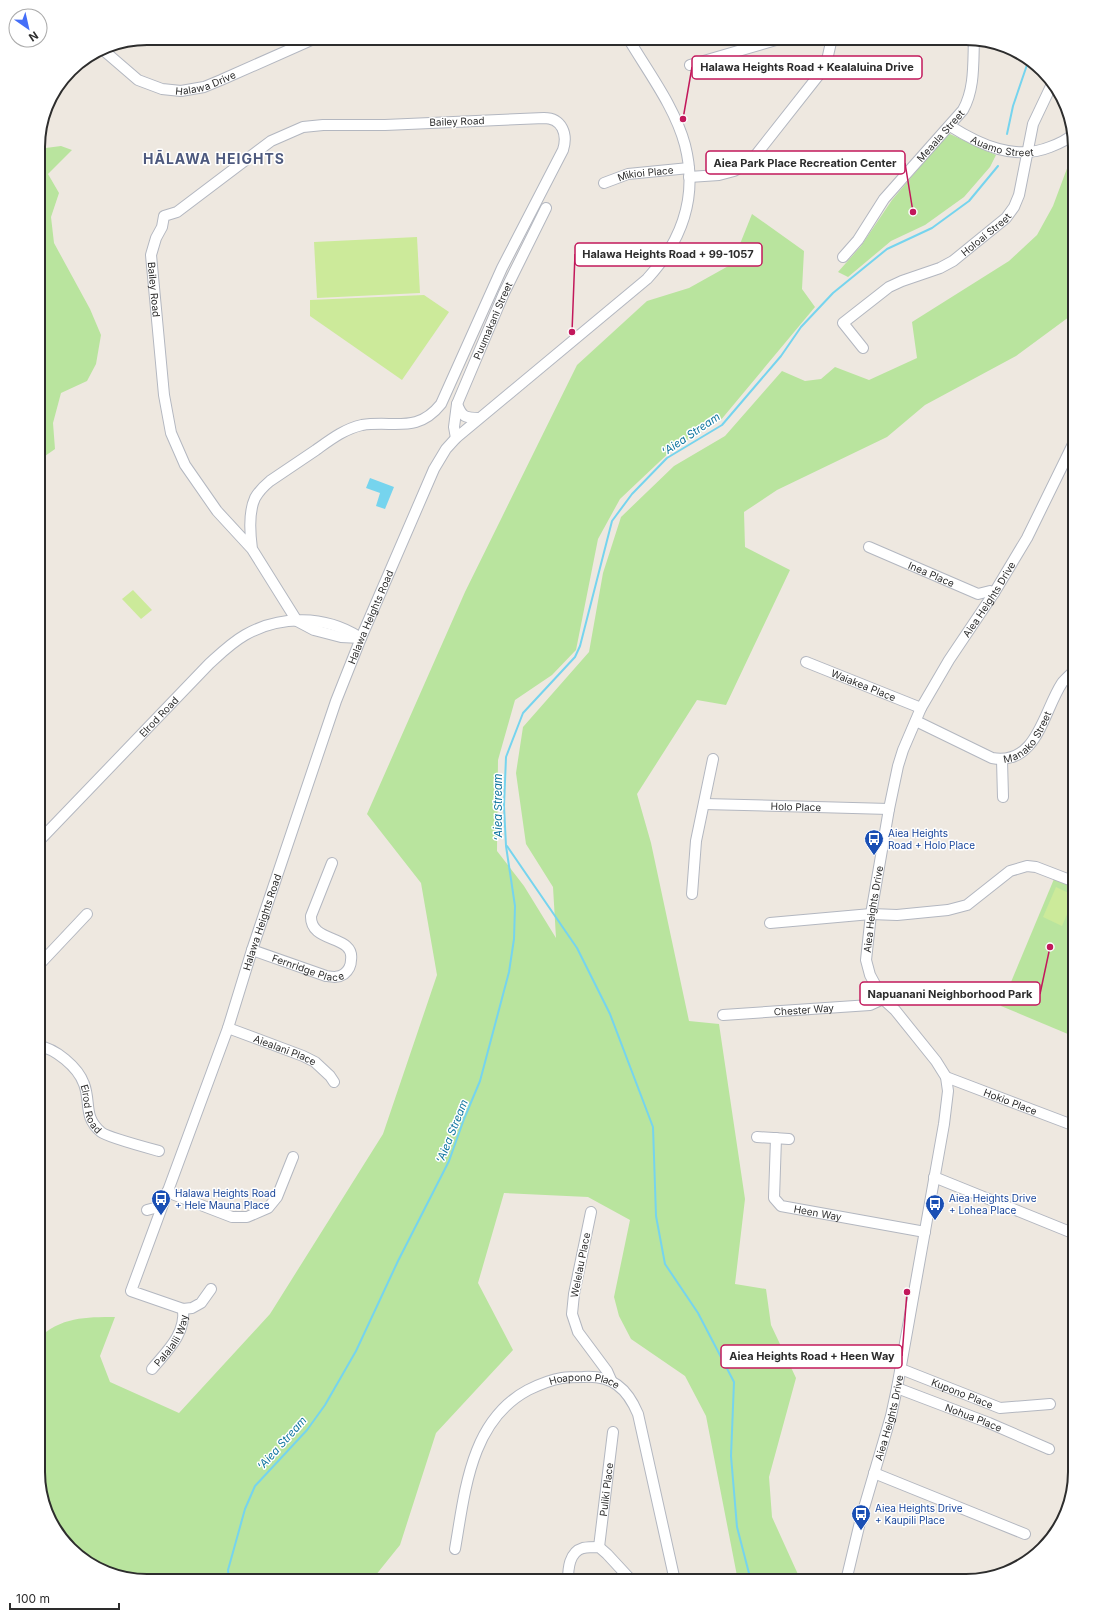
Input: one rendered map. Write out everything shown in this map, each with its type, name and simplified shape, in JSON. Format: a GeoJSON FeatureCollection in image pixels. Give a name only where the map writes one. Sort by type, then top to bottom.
{"type":"FeatureCollection","features":[{"type":"Feature","properties":{"kind":"street","name":"Halawa Drive"},"geometry":{"type":"LineString","coordinates":[[108,53],[138,80],[162,90],[181,91],[204,87],[300,45]]}},
{"type":"Feature","properties":{"kind":"street","name":"Halawa Heights Road"},"geometry":{"type":"LineString","coordinates":[[183,1309],[131,1291],[228,1028],[252,950],[336,701],[361,638],[434,469],[446,449],[456,438],[634,291],[660,265],[670,251],[682,224],[689,193],[689,172],[685,145],[678,126],[666,102],[632,45]]}},
{"type":"Feature","properties":{"kind":"street"},"geometry":{"type":"LineString","coordinates":[[690,65],[759,45]]}},
{"type":"Feature","properties":{"kind":"street","name":"Mikioi Place"},"geometry":{"type":"LineString","coordinates":[[604,183],[628,174],[689,172],[719,175],[734,171],[755,156],[822,71],[827,60],[830,45]]}},
{"type":"Feature","properties":{"kind":"street","name":"Meaala Street"},"geometry":{"type":"LineString","coordinates":[[843,257],[858,240],[884,199],[963,110],[969,100],[973,45]]}},
{"type":"Feature","properties":{"kind":"street","name":"Holoai Street"},"geometry":{"type":"LineString","coordinates":[[863,348],[843,323],[889,287],[940,268],[953,261],[1006,218],[1014,207],[1019,195],[1033,124],[1050,89]]}},
{"type":"Feature","properties":{"kind":"street","name":"Bailey Road"},"geometry":{"type":"LineString","coordinates":[[252,549],[250,533],[254,499],[261,489],[270,481],[343,432],[369,424],[409,424],[422,421],[433,415],[441,404],[502,268],[563,150],[565,144],[565,134],[560,124],[550,118],[385,125],[323,125],[303,127],[271,141],[177,212],[164,216],[162,227],[156,238],[151,255],[164,396],[171,433],[184,465],[217,511],[252,549],[297,621]]}},
{"type":"Feature","properties":{"kind":"street","name":"Auamo Street"},"geometry":{"type":"LineString","coordinates":[[950,126],[973,140],[1004,151],[1027,153],[1038,152],[1067,138]]}},
{"type":"Feature","properties":{"kind":"street","name":"Auamo Street"},"geometry":{"type":"LineString","coordinates":[[1057,144],[1067,132]]}},
{"type":"Feature","properties":{"kind":"street","name":"Puumakani Street"},"geometry":{"type":"LineString","coordinates":[[456,438],[454,427],[457,404],[504,293],[546,208]]}},
{"type":"Feature","properties":{"kind":"street"},"geometry":{"type":"LineString","coordinates":[[457,404],[463,416],[469,418],[479,418]]}},
{"type":"Feature","properties":{"kind":"street","name":"Aiea Heights Drive"},"geometry":{"type":"LineString","coordinates":[[848,1574],[861,1518],[891,1416],[901,1369],[948,1091],[946,1077],[936,1061],[895,1010],[884,999],[870,976],[866,960],[871,914],[889,809],[898,766],[921,708],[949,660],[994,594],[1027,538],[1068,454]]}},
{"type":"Feature","properties":{"kind":"street","name":"Inea Place"},"geometry":{"type":"LineString","coordinates":[[869,547],[978,594],[990,591],[994,594]]}},
{"type":"Feature","properties":{"kind":"street"},"geometry":{"type":"LineString","coordinates":[[297,621],[314,630],[341,637],[361,638]]}},
{"type":"Feature","properties":{"kind":"street","name":"Elrod Road"},"geometry":{"type":"LineString","coordinates":[[45,835],[226,648],[245,635],[260,629],[280,622],[297,621]]}},
{"type":"Feature","properties":{"kind":"street","name":"Waiakea Place"},"geometry":{"type":"LineString","coordinates":[[806,662],[921,708]]}},
{"type":"Feature","properties":{"kind":"street","name":"Manako Street"},"geometry":{"type":"LineString","coordinates":[[916,721],[992,758],[1002,760],[1015,757],[1026,749],[1036,735],[1062,683],[1068,677]]}},
{"type":"Feature","properties":{"kind":"street"},"geometry":{"type":"LineString","coordinates":[[692,894],[696,841],[713,759]]}},
{"type":"Feature","properties":{"kind":"street"},"geometry":{"type":"LineString","coordinates":[[1002,760],[1003,797]]}},
{"type":"Feature","properties":{"kind":"street","name":"Holo Place"},"geometry":{"type":"LineString","coordinates":[[704,804],[889,809]]}},
{"type":"Feature","properties":{"kind":"street","name":"Fernridge Place"},"geometry":{"type":"LineString","coordinates":[[252,950],[326,976],[336,978],[344,974],[351,966],[352,957],[349,948],[344,944],[319,933],[314,929],[311,923],[311,916],[332,863]]}},
{"type":"Feature","properties":{"kind":"street"},"geometry":{"type":"LineString","coordinates":[[770,923],[871,914],[897,915],[930,913],[948,910],[967,905],[1010,872],[1027,866],[1036,867],[1068,879]]}},
{"type":"Feature","properties":{"kind":"street"},"geometry":{"type":"LineString","coordinates":[[45,959],[88,914]]}},
{"type":"Feature","properties":{"kind":"street","name":"Chester Way"},"geometry":{"type":"LineString","coordinates":[[723,1014],[870,1005],[884,999]]}},
{"type":"Feature","properties":{"kind":"street","name":"Aiealani Place"},"geometry":{"type":"LineString","coordinates":[[228,1028],[303,1056],[315,1062],[330,1076],[334,1082]]}},
{"type":"Feature","properties":{"kind":"street","name":"Elrod Road"},"geometry":{"type":"LineString","coordinates":[[45,1047],[54,1051],[79,1076],[84,1084],[91,1121],[102,1133],[159,1151]]}},
{"type":"Feature","properties":{"kind":"street","name":"Hokio Place"},"geometry":{"type":"LineString","coordinates":[[946,1077],[1068,1123]]}},
{"type":"Feature","properties":{"kind":"street"},"geometry":{"type":"LineString","coordinates":[[757,1138],[789,1139]]}},
{"type":"Feature","properties":{"kind":"street","name":"Heen Way"},"geometry":{"type":"LineString","coordinates":[[776,1138],[774,1198],[780,1206],[925,1232]]}},
{"type":"Feature","properties":{"kind":"street"},"geometry":{"type":"LineString","coordinates":[[167,1192],[232,1217],[247,1217],[268,1208],[277,1197],[293,1157]]}},
{"type":"Feature","properties":{"kind":"street"},"geometry":{"type":"LineString","coordinates":[[934,1177],[1068,1231]]}},
{"type":"Feature","properties":{"kind":"street"},"geometry":{"type":"LineString","coordinates":[[148,1210],[162,1206]]}},
{"type":"Feature","properties":{"kind":"street","name":"Welelau Place"},"geometry":{"type":"LineString","coordinates":[[591,1212],[574,1294],[572,1314],[578,1332],[607,1371],[611,1380]]}},
{"type":"Feature","properties":{"kind":"street"},"geometry":{"type":"LineString","coordinates":[[183,1309],[192,1308],[201,1303],[211,1289]]}},
{"type":"Feature","properties":{"kind":"street","name":"Palaialii Way"},"geometry":{"type":"LineString","coordinates":[[152,1368],[174,1342],[181,1330],[183,1309]]}},
{"type":"Feature","properties":{"kind":"street","name":"Kupono Place"},"geometry":{"type":"LineString","coordinates":[[901,1369],[1000,1408],[1050,1404]]}},
{"type":"Feature","properties":{"kind":"street","name":"Hoapono Place"},"geometry":{"type":"LineString","coordinates":[[455,1549],[466,1488],[475,1454],[488,1428],[504,1408],[519,1395],[538,1385],[561,1378],[589,1376],[611,1380],[621,1387],[633,1401],[638,1414],[673,1574]]}},
{"type":"Feature","properties":{"kind":"street","name":"Nohua Place"},"geometry":{"type":"LineString","coordinates":[[897,1388],[989,1423],[1049,1449]]}},
{"type":"Feature","properties":{"kind":"street","name":"Puliki Place"},"geometry":{"type":"LineString","coordinates":[[599,1547],[613,1432]]}},
{"type":"Feature","properties":{"kind":"street"},"geometry":{"type":"LineString","coordinates":[[874,1473],[1025,1534]]}},
{"type":"Feature","properties":{"kind":"street"},"geometry":{"type":"LineString","coordinates":[[568,1574],[568,1565],[573,1556],[582,1548],[599,1547],[626,1574]]}},
{"type":"Feature","properties":{"kind":"green space"},"geometry":{"type":"Polygon","coordinates":[[[950,134],[996,155],[990,167],[964,197],[925,225],[891,241],[848,277],[838,272],[861,246],[892,200],[946,136],[950,134]]]}},
{"type":"Feature","properties":{"kind":"green space"},"geometry":{"type":"Polygon","coordinates":[[[61,146],[72,150],[48,174],[59,193],[51,217],[54,243],[90,309],[101,335],[96,364],[87,381],[61,393],[53,423],[55,449],[45,456],[45,148],[61,146]]]}},
{"type":"Feature","properties":{"kind":"green space"},"geometry":{"type":"Polygon","coordinates":[[[1068,166],[1068,318],[1016,356],[925,405],[887,437],[777,490],[744,512],[745,547],[790,570],[726,705],[697,700],[637,794],[651,843],[689,1021],[719,1024],[745,1199],[735,1284],[766,1289],[771,1325],[796,1378],[769,1477],[772,1517],[798,1574],[737,1574],[706,1416],[685,1376],[631,1339],[619,1316],[614,1297],[630,1220],[588,1197],[504,1193],[478,1283],[513,1350],[436,1433],[400,1545],[377,1574],[141,1574],[114,1569],[90,1557],[66,1534],[53,1511],[48,1498],[45,1472],[45,1333],[64,1322],[94,1317],[115,1317],[100,1356],[110,1382],[179,1413],[270,1314],[383,1134],[437,975],[421,883],[367,814],[465,592],[577,365],[647,301],[689,288],[732,264],[752,214],[804,251],[802,289],[815,307],[720,421],[675,447],[620,499],[598,539],[576,650],[552,675],[515,700],[498,760],[497,851],[524,886],[556,938],[553,887],[526,844],[516,773],[523,727],[589,652],[603,573],[621,517],[674,466],[725,436],[782,371],[805,381],[821,379],[835,367],[869,380],[917,358],[912,322],[1009,261],[1037,235],[1053,206],[1068,166]]]}},
{"type":"Feature","properties":{"kind":"green space"},"geometry":{"type":"Polygon","coordinates":[[[417,237],[420,293],[317,298],[314,242],[417,237]]]}},
{"type":"Feature","properties":{"kind":"green space"},"geometry":{"type":"Polygon","coordinates":[[[424,295],[449,312],[402,380],[310,316],[310,300],[424,295]]]}},
{"type":"Feature","properties":{"kind":"green space"},"geometry":{"type":"Polygon","coordinates":[[[133,590],[152,610],[141,619],[122,599],[133,590]]]}},
{"type":"Feature","properties":{"kind":"green space"},"geometry":{"type":"Polygon","coordinates":[[[1054,879],[1068,885],[1068,1034],[1001,1006],[1054,879]]]}},
{"type":"Feature","properties":{"kind":"green space"},"geometry":{"type":"Polygon","coordinates":[[[1056,887],[1068,893],[1068,912],[1062,926],[1043,917],[1056,887]]]}},
{"type":"Feature","properties":{"kind":"water"},"geometry":{"type":"Polygon","coordinates":[[[370,478],[394,487],[385,509],[376,506],[380,493],[366,488],[370,478]]]}},
{"type":"Feature","properties":{"kind":"waterway","name":"ʻAiea Stream"},"geometry":{"type":"LineString","coordinates":[[1007,134],[1013,106],[1027,65]]}},
{"type":"Feature","properties":{"kind":"waterway","name":"ʻAiea Stream"},"geometry":{"type":"LineString","coordinates":[[228,1574],[228,1570],[245,1509],[255,1486],[307,1430],[325,1405],[356,1351],[398,1261],[449,1161],[480,1081],[509,972],[514,939],[515,906],[506,846],[504,806],[506,757],[523,713],[575,657],[580,646],[612,521],[632,494],[667,458],[722,425],[781,356],[801,327],[833,293],[887,249],[932,228],[969,201],[998,166]]}},
{"type":"Feature","properties":{"kind":"waterway"},"geometry":{"type":"LineString","coordinates":[[507,846],[577,948],[610,1014],[653,1127],[656,1216],[665,1264],[698,1313],[734,1382],[731,1456],[737,1527],[749,1574]]}},
{"type":"Feature","properties":{"kind":"place","name":"Halawa Heights Road + Kealaluina Drive"},"geometry":{"type":"Point","coordinates":[683,119]}},
{"type":"Feature","properties":{"kind":"place","name":"Aiea Park Place Recreation Center"},"geometry":{"type":"Point","coordinates":[913,212]}},
{"type":"Feature","properties":{"kind":"place","name":"Halawa Heights Road + 99-1057"},"geometry":{"type":"Point","coordinates":[572,332]}},
{"type":"Feature","properties":{"kind":"place","name":"Aiea Heights Road + Holo Place"},"geometry":{"type":"Point","coordinates":[874,856]}},
{"type":"Feature","properties":{"kind":"place","name":"Napuanani Neighborhood Park"},"geometry":{"type":"Point","coordinates":[1050,947]}},
{"type":"Feature","properties":{"kind":"place","name":"Halawa Heights Road + Hele Mauna Place"},"geometry":{"type":"Point","coordinates":[161,1216]}},
{"type":"Feature","properties":{"kind":"place","name":"Aiea Heights Drive + Lohea Place"},"geometry":{"type":"Point","coordinates":[935,1221]}},
{"type":"Feature","properties":{"kind":"place","name":"Aiea Heights Road + Heen Way"},"geometry":{"type":"Point","coordinates":[907,1292]}},
{"type":"Feature","properties":{"kind":"place","name":"Aiea Heights Drive + Kaupili Place"},"geometry":{"type":"Point","coordinates":[861,1531]}},
{"type":"Feature","properties":{"kind":"district","name":"HĀLAWA HEIGHTS"},"geometry":{"type":"Point","coordinates":[214,159]}}]}
